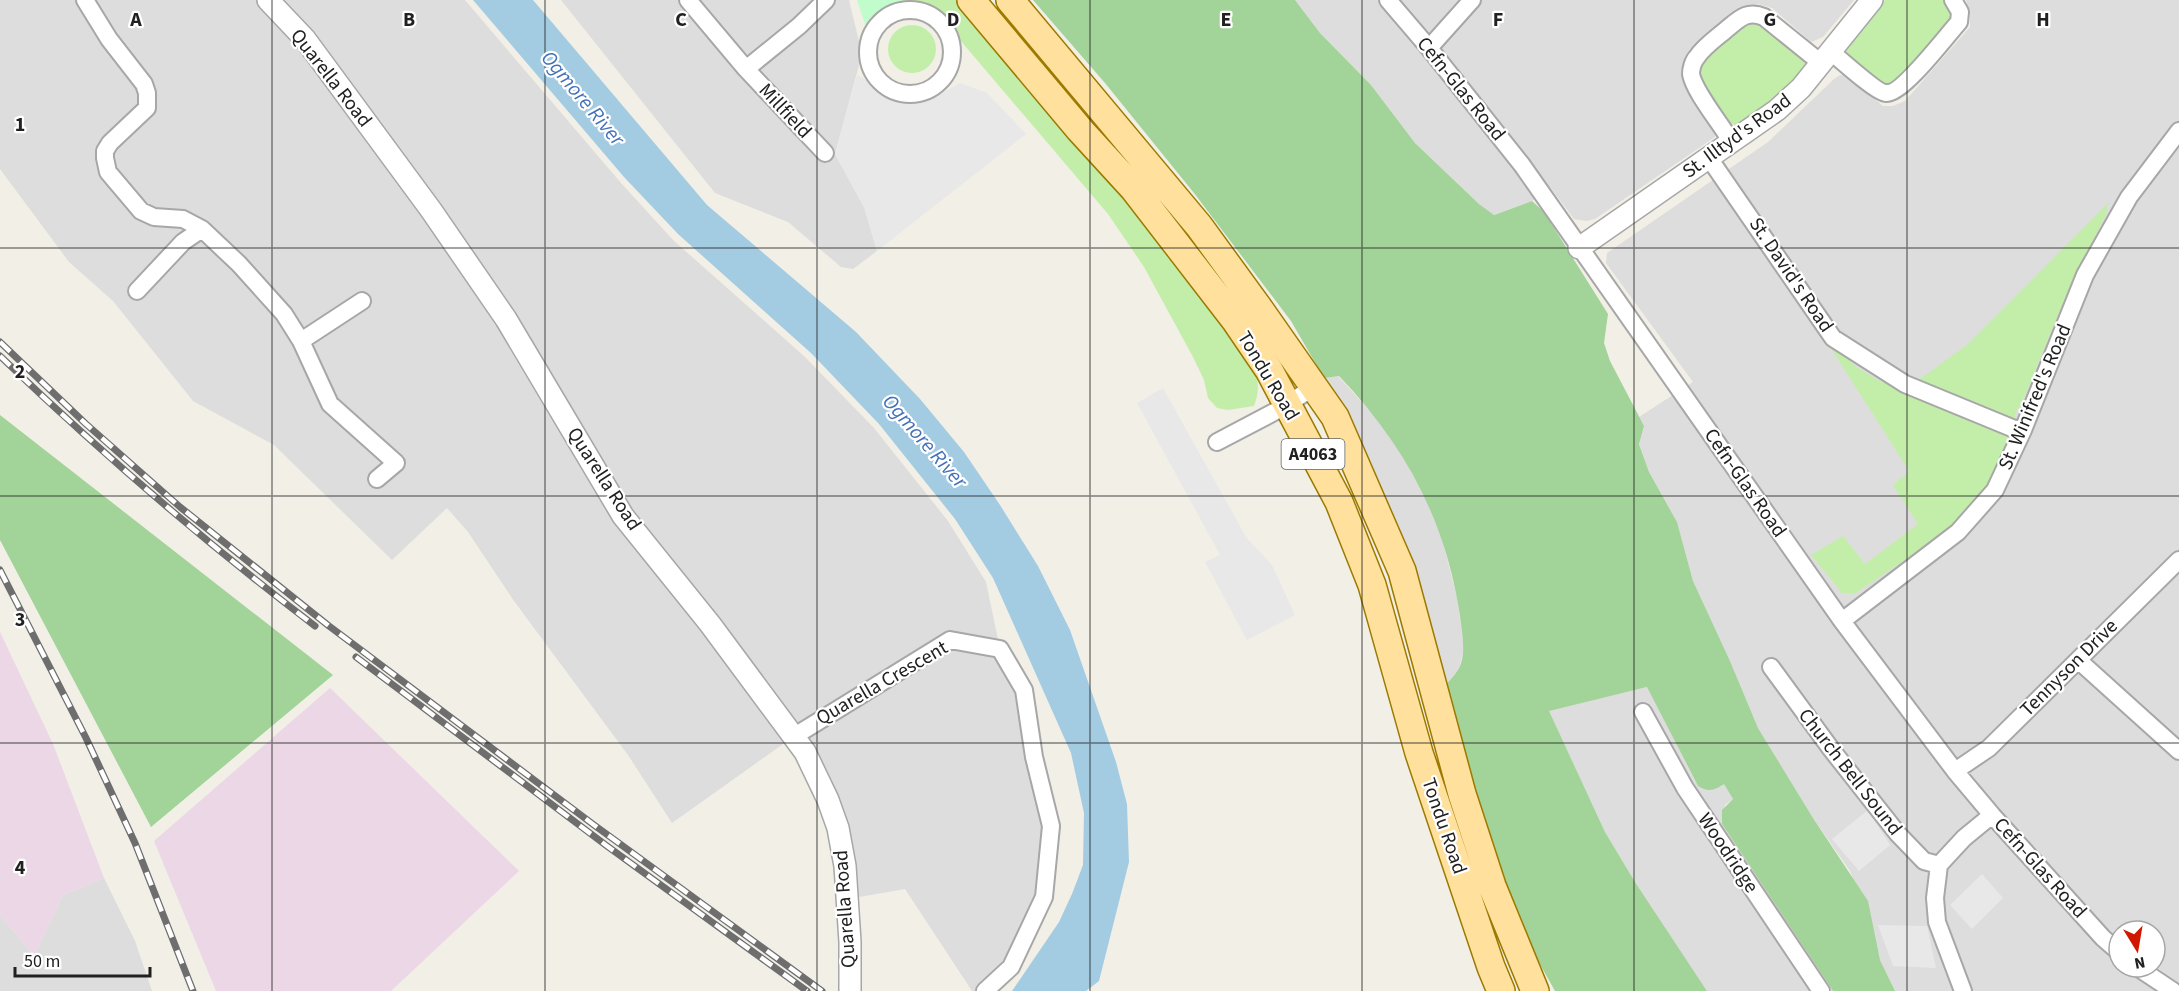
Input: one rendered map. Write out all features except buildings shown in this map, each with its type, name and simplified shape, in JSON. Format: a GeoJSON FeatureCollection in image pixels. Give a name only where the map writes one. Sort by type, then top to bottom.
{"type":"FeatureCollection","features":[{"type":"Feature","properties":{"kind":"main road","name":"Tondu Road"},"geometry":{"type":"LineString","coordinates":[[971,0],[1080,130],[1134,189],[1235,320],[1269,370],[1339,502],[1372,585],[1419,753],[1491,967],[1502,991]]}},
{"type":"Feature","properties":{"kind":"main road","name":"Tondu Road"},"geometry":{"type":"LineString","coordinates":[[1010,0],[1199,226],[1335,417],[1402,571],[1466,806],[1491,886],[1535,991]]}},
{"type":"Feature","properties":{"kind":"street"},"geometry":{"type":"LineString","coordinates":[[85,0],[109,39],[144,84],[147,93],[147,108],[110,143],[105,151],[104,163],[108,172],[141,212],[154,217],[183,219],[202,229],[239,264],[284,314],[300,341],[330,404],[396,463],[377,478]]}},
{"type":"Feature","properties":{"kind":"street","name":"Quarella Road"},"geometry":{"type":"LineString","coordinates":[[268,0],[305,39],[431,210],[506,319],[623,516],[710,624],[805,752],[828,800],[838,828],[848,898],[850,991]]}},
{"type":"Feature","properties":{"kind":"street","name":"Millfield"},"geometry":{"type":"LineString","coordinates":[[688,0],[746,69],[825,153]]}},
{"type":"Feature","properties":{"kind":"street","name":"Millfield"},"geometry":{"type":"LineString","coordinates":[[746,69],[799,26],[826,0]]}},
{"type":"Feature","properties":{"kind":"street","name":"Cefn-Glas Road"},"geometry":{"type":"LineString","coordinates":[[1388,0],[1522,165],[1842,621],[1954,771],[2107,942]]}},
{"type":"Feature","properties":{"kind":"street"},"geometry":{"type":"LineString","coordinates":[[1429,48],[1472,0]]}},
{"type":"Feature","properties":{"kind":"street","name":"St. Illtyd's Road"},"geometry":{"type":"LineString","coordinates":[[1580,248],[1777,110],[1801,88],[1872,0]]}},
{"type":"Feature","properties":{"kind":"street"},"geometry":{"type":"LineString","coordinates":[[1732,143],[1696,86],[1691,73],[1698,55],[1743,16],[1754,13],[1764,17],[1880,92],[1893,93],[1905,84],[1959,22],[1960,12],[1953,0]]}},
{"type":"Feature","properties":{"kind":"street"},"geometry":{"type":"LineString","coordinates":[[903,10],[918,10],[938,20],[947,31],[952,45],[949,69],[942,80],[930,89],[908,95],[894,92],[879,81],[870,69],[867,52],[870,37],[876,26],[887,16],[903,10]]}},
{"type":"Feature","properties":{"kind":"street","name":"St. Winifred's Road"},"geometry":{"type":"LineString","coordinates":[[1842,621],[1958,532],[1995,490],[2023,430],[2085,275],[2129,197],[2179,131]]}},
{"type":"Feature","properties":{"kind":"street","name":"St. David's Road"},"geometry":{"type":"LineString","coordinates":[[1709,158],[1833,338],[1905,384],[2012,428],[2023,430]]}},
{"type":"Feature","properties":{"kind":"street"},"geometry":{"type":"LineString","coordinates":[[137,291],[183,242],[202,229]]}},
{"type":"Feature","properties":{"kind":"street"},"geometry":{"type":"LineString","coordinates":[[300,341],[362,302]]}},
{"type":"Feature","properties":{"kind":"street"},"geometry":{"type":"LineString","coordinates":[[1217,441],[1286,405],[1314,387]]}},
{"type":"Feature","properties":{"kind":"street","name":"Tennyson Drive"},"geometry":{"type":"LineString","coordinates":[[1954,771],[1989,748],[2179,560]]}},
{"type":"Feature","properties":{"kind":"street","name":"Quarella Crescent"},"geometry":{"type":"LineString","coordinates":[[793,736],[950,640],[1000,649],[1024,690],[1035,757],[1051,826],[1044,897],[1011,967],[985,991]]}},
{"type":"Feature","properties":{"kind":"street"},"geometry":{"type":"LineString","coordinates":[[2078,660],[2179,751]]}},
{"type":"Feature","properties":{"kind":"street","name":"Church Bell Sound"},"geometry":{"type":"LineString","coordinates":[[1771,667],[1831,749],[1898,834],[1924,861],[1939,865]]}},
{"type":"Feature","properties":{"kind":"street","name":"Woodridge"},"geometry":{"type":"LineString","coordinates":[[1643,712],[1685,788],[1821,991]]}},
{"type":"Feature","properties":{"kind":"street"},"geometry":{"type":"LineString","coordinates":[[1963,991],[1937,922],[1935,898],[1939,865],[1964,838],[1992,815]]}},
{"type":"Feature","properties":{"kind":"street"},"geometry":{"type":"LineString","coordinates":[[2155,979],[2173,991]]}},
{"type":"Feature","properties":{"kind":"shaded area"},"geometry":{"type":"Polygon","coordinates":[[[0,0],[465,0],[621,183],[674,241],[804,356],[874,428],[948,521],[986,582],[1000,649],[1024,690],[1051,826],[1044,897],[1011,967],[985,991],[972,991],[905,889],[848,899],[845,866],[793,737],[672,823],[628,755],[514,601],[468,532],[447,508],[392,560],[274,445],[193,401],[113,301],[69,262],[0,169],[0,0]]]}},
{"type":"Feature","properties":{"kind":"shaded area"},"geometry":{"type":"Polygon","coordinates":[[[561,0],[849,0],[862,54],[835,154],[864,207],[877,251],[853,269],[841,267],[788,222],[715,193],[561,0]]]}},
{"type":"Feature","properties":{"kind":"shaded area"},"geometry":{"type":"Polygon","coordinates":[[[1295,0],[1854,0],[1823,37],[1811,42],[1772,8],[1758,4],[1752,6],[1690,55],[1682,70],[1683,81],[1715,131],[1715,137],[1595,219],[1587,221],[1574,219],[1550,187],[1532,201],[1493,215],[1415,143],[1371,85],[1320,33],[1295,0]]]}},
{"type":"Feature","properties":{"kind":"shaded area"},"geometry":{"type":"Polygon","coordinates":[[[1966,0],[2179,0],[2179,991],[1895,991],[1880,960],[1874,936],[1850,871],[1813,818],[1758,728],[1693,581],[1677,522],[1649,472],[1639,443],[1644,426],[1639,417],[1693,382],[1606,263],[1607,253],[1768,142],[1840,75],[1846,75],[1883,106],[1893,106],[1905,101],[1970,27],[1966,0]]]}},
{"type":"Feature","properties":{"kind":"shaded area"},"geometry":{"type":"Polygon","coordinates":[[[857,75],[898,97],[918,100],[939,95],[960,83],[987,93],[1026,134],[877,251],[864,207],[835,154],[857,75]]]}},
{"type":"Feature","properties":{"kind":"shaded area"},"geometry":{"type":"Polygon","coordinates":[[[1338,376],[1381,423],[1399,449],[1429,505],[1441,535],[1457,597],[1464,647],[1459,669],[1443,688],[1324,378],[1338,376]]]}},
{"type":"Feature","properties":{"kind":"shaded area"},"geometry":{"type":"Polygon","coordinates":[[[1163,388],[1246,537],[1272,565],[1295,615],[1247,640],[1205,562],[1220,555],[1137,403],[1163,388]]]}},
{"type":"Feature","properties":{"kind":"shaded area"},"geometry":{"type":"Polygon","coordinates":[[[0,632],[53,744],[104,878],[63,895],[34,956],[0,915],[0,632]]]}},
{"type":"Feature","properties":{"kind":"shaded area"},"geometry":{"type":"Polygon","coordinates":[[[1648,687],[1695,781],[1720,787],[1724,783],[1733,799],[1725,805],[1722,824],[1833,991],[1707,991],[1635,882],[1605,832],[1548,710],[1648,687]]]}},
{"type":"Feature","properties":{"kind":"shaded area"},"geometry":{"type":"Polygon","coordinates":[[[330,688],[519,871],[391,991],[216,991],[154,841],[330,688]]]}},
{"type":"Feature","properties":{"kind":"shaded area"},"geometry":{"type":"Polygon","coordinates":[[[1868,810],[1890,845],[1859,871],[1832,839],[1868,810]]]}},
{"type":"Feature","properties":{"kind":"shaded area"},"geometry":{"type":"Polygon","coordinates":[[[1982,874],[2003,898],[1972,929],[1950,905],[1982,874]]]}},
{"type":"Feature","properties":{"kind":"shaded area"},"geometry":{"type":"Polygon","coordinates":[[[104,878],[135,941],[152,991],[0,991],[0,915],[34,956],[63,895],[104,878]]]}},
{"type":"Feature","properties":{"kind":"shaded area"},"geometry":{"type":"Polygon","coordinates":[[[1878,925],[1927,926],[1936,968],[1893,966],[1878,925]]]}},
{"type":"Feature","properties":{"kind":"green space"},"geometry":{"type":"Polygon","coordinates":[[[857,0],[903,0],[898,7],[866,27],[857,0]]]}},
{"type":"Feature","properties":{"kind":"green space"},"geometry":{"type":"Polygon","coordinates":[[[903,0],[959,0],[1126,198],[1215,309],[1255,370],[1258,388],[1254,406],[1228,410],[1217,408],[1208,398],[1204,380],[1193,357],[1144,267],[1108,214],[943,20],[925,8],[898,7],[903,0]]]}},
{"type":"Feature","properties":{"kind":"green space"},"geometry":{"type":"Polygon","coordinates":[[[1033,0],[1295,0],[1320,33],[1371,85],[1415,143],[1479,204],[1494,215],[1532,201],[1544,212],[1608,314],[1604,343],[1610,361],[1644,426],[1639,444],[1649,472],[1677,522],[1693,581],[1758,728],[1813,818],[1868,901],[1880,960],[1895,991],[1833,991],[1722,824],[1722,810],[1733,799],[1724,784],[1712,790],[1698,786],[1647,687],[1549,711],[1605,832],[1707,991],[1555,991],[1523,934],[1496,863],[1443,688],[1461,664],[1462,630],[1444,548],[1419,486],[1403,457],[1363,402],[1339,376],[1324,378],[1291,321],[1194,193],[1105,83],[1033,0]]]}},
{"type":"Feature","properties":{"kind":"green space"},"geometry":{"type":"Polygon","coordinates":[[[1885,0],[1945,0],[1951,13],[1949,23],[1897,82],[1885,86],[1846,58],[1846,48],[1885,0]]]}},
{"type":"Feature","properties":{"kind":"green space"},"geometry":{"type":"Polygon","coordinates":[[[1752,21],[1759,22],[1806,61],[1806,65],[1774,101],[1735,125],[1730,123],[1707,94],[1699,78],[1699,70],[1701,62],[1714,48],[1744,24],[1752,21]]]}},
{"type":"Feature","properties":{"kind":"green space"},"geometry":{"type":"Polygon","coordinates":[[[907,25],[917,25],[929,32],[936,44],[936,54],[929,66],[917,73],[907,73],[892,62],[888,54],[888,44],[899,29],[907,25]]]}},
{"type":"Feature","properties":{"kind":"green space"},"geometry":{"type":"Polygon","coordinates":[[[2108,203],[2106,215],[2072,281],[2017,410],[1998,468],[1982,494],[1950,526],[1912,555],[1856,593],[1842,593],[1811,555],[1843,536],[1865,564],[1918,524],[1893,485],[1909,471],[1827,342],[1857,367],[1881,382],[1909,383],[1923,377],[1968,344],[2108,203]]]}},
{"type":"Feature","properties":{"kind":"green space"},"geometry":{"type":"Polygon","coordinates":[[[0,415],[333,675],[151,827],[0,540],[0,415]]]}},
{"type":"Feature","properties":{"kind":"water","name":"Ogmore River"},"geometry":{"type":"Polygon","coordinates":[[[473,0],[533,0],[707,205],[856,332],[920,399],[964,452],[1038,566],[1070,630],[1116,762],[1127,804],[1129,862],[1099,981],[1086,991],[1012,991],[1059,922],[1072,894],[1083,865],[1084,813],[1071,753],[993,578],[955,519],[879,424],[811,353],[678,234],[624,177],[473,0]]]}},
{"type":"Feature","properties":{"kind":"railway"},"geometry":{"type":"LineString","coordinates":[[0,342],[86,424],[180,507],[329,626],[594,825],[822,991]]}},
{"type":"Feature","properties":{"kind":"railway"},"geometry":{"type":"LineString","coordinates":[[0,356],[154,496],[315,626]]}},
{"type":"Feature","properties":{"kind":"railway"},"geometry":{"type":"LineString","coordinates":[[0,570],[86,738],[135,843],[193,991]]}},
{"type":"Feature","properties":{"kind":"railway"},"geometry":{"type":"LineString","coordinates":[[356,657],[607,846],[807,991]]}}]}
